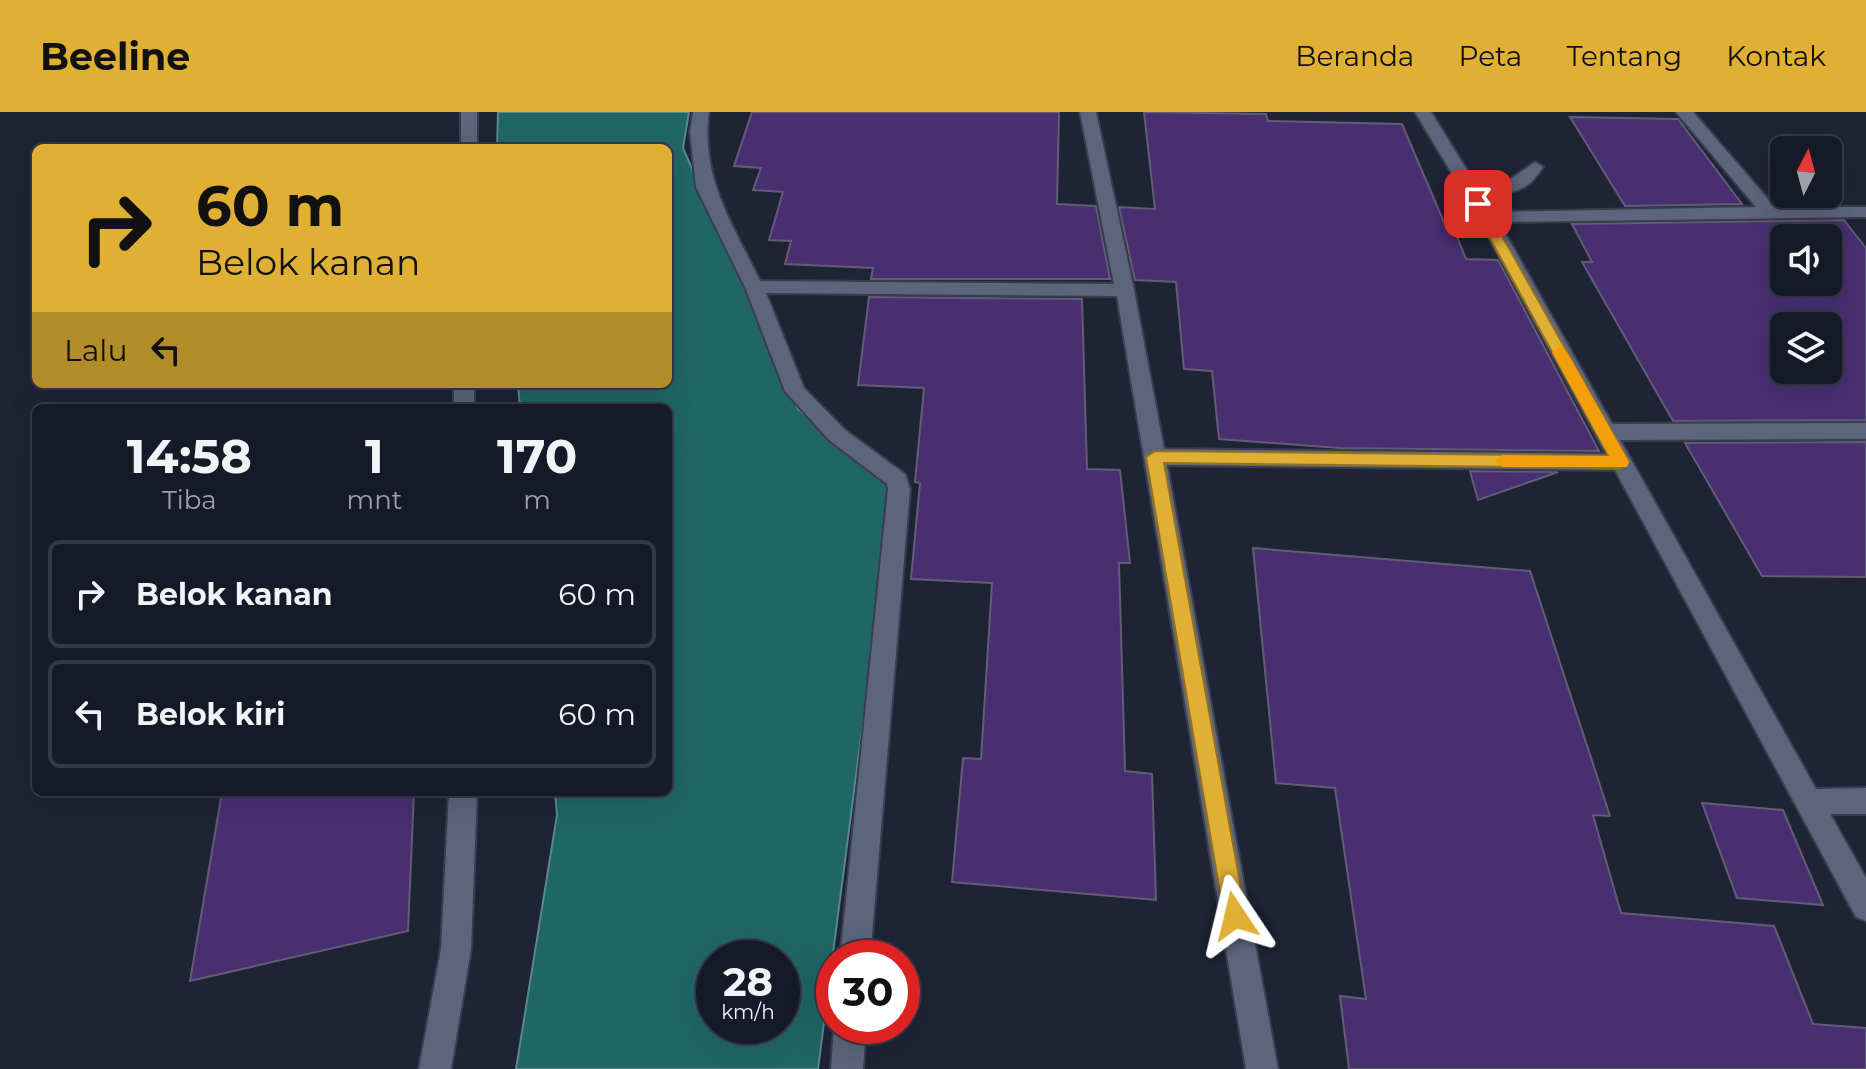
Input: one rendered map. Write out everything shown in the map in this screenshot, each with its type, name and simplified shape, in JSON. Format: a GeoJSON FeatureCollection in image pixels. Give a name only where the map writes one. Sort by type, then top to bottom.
{"type":"FeatureCollection","features":[{"type":"Feature","properties":{"kind":"street"},"geometry":{"type":"LineString","coordinates":[[469,112],[469,144]]}},
{"type":"Feature","properties":{"kind":"street"},"geometry":{"type":"LineString","coordinates":[[701,112],[698,132],[705,187],[754,287],[795,391],[845,442],[897,480],[899,489],[857,940]]}},
{"type":"Feature","properties":{"kind":"street"},"geometry":{"type":"LineString","coordinates":[[1088,112],[1125,290],[1262,1069]]}},
{"type":"Feature","properties":{"kind":"street"},"geometry":{"type":"LineString","coordinates":[[1423,112],[1468,191],[1487,217],[1866,907]]}},
{"type":"Feature","properties":{"kind":"street"},"geometry":{"type":"LineString","coordinates":[[1684,112],[1770,212]]}},
{"type":"Feature","properties":{"kind":"street"},"geometry":{"type":"LineString","coordinates":[[1468,191],[1514,186],[1529,177],[1535,167]]}},
{"type":"Feature","properties":{"kind":"street"},"geometry":{"type":"LineString","coordinates":[[1487,217],[1866,212]]}},
{"type":"Feature","properties":{"kind":"street"},"geometry":{"type":"LineString","coordinates":[[754,287],[1125,290]]}},
{"type":"Feature","properties":{"kind":"street"},"geometry":{"type":"LineString","coordinates":[[1604,432],[1866,431]]}},
{"type":"Feature","properties":{"kind":"street"},"geometry":{"type":"LineString","coordinates":[[1155,457],[1621,462]]}},
{"type":"Feature","properties":{"kind":"street"},"geometry":{"type":"LineString","coordinates":[[435,1069],[456,949],[463,796]]}},
{"type":"Feature","properties":{"kind":"street"},"geometry":{"type":"LineString","coordinates":[[1810,802],[1866,801]]}},
{"type":"Feature","properties":{"kind":"street"},"geometry":{"type":"LineString","coordinates":[[847,1069],[849,1044]]}},
{"type":"Feature","properties":{"kind":"shaded area"},"geometry":{"type":"Polygon","coordinates":[[[498,112],[689,112],[683,148],[798,409],[894,483],[835,940],[816,940],[816,1044],[821,1044],[818,1069],[516,1069],[557,815],[555,796],[672,796],[672,404],[520,404],[518,388],[672,388],[672,144],[497,144],[498,112]]]}},
{"type":"Feature","properties":{"kind":"building"},"geometry":{"type":"Polygon","coordinates":[[[752,112],[1059,112],[1057,204],[1096,206],[1110,279],[871,279],[873,268],[785,264],[791,241],[769,240],[783,192],[753,190],[761,168],[734,166],[752,112]]]}},
{"type":"Feature","properties":{"kind":"building"},"geometry":{"type":"Polygon","coordinates":[[[1144,112],[1266,114],[1268,121],[1402,124],[1446,227],[1453,227],[1466,259],[1498,260],[1599,451],[1339,448],[1219,439],[1212,371],[1184,369],[1176,282],[1135,280],[1119,207],[1155,209],[1144,112]]]}},
{"type":"Feature","properties":{"kind":"building"},"geometry":{"type":"Polygon","coordinates":[[[1570,117],[1678,119],[1742,204],[1625,206],[1570,117]]]}},
{"type":"Feature","properties":{"kind":"building"},"geometry":{"type":"Polygon","coordinates":[[[1844,220],[1866,248],[1866,420],[1673,421],[1582,262],[1592,262],[1572,224],[1844,220]]]}},
{"type":"Feature","properties":{"kind":"building"},"geometry":{"type":"Polygon","coordinates":[[[869,297],[1082,299],[1087,469],[1120,470],[1130,563],[1119,563],[1125,771],[1152,774],[1156,900],[952,882],[963,758],[981,759],[992,583],[911,579],[920,483],[915,482],[924,388],[858,385],[869,297]]]}},
{"type":"Feature","properties":{"kind":"building"},"geometry":{"type":"Polygon","coordinates":[[[1866,442],[1866,577],[1762,576],[1685,443],[1866,442]]]}},
{"type":"Feature","properties":{"kind":"building"},"geometry":{"type":"Polygon","coordinates":[[[1470,471],[1558,472],[1478,500],[1470,471]]]}},
{"type":"Feature","properties":{"kind":"building"},"geometry":{"type":"Polygon","coordinates":[[[1253,548],[1530,571],[1610,816],[1593,815],[1621,913],[1774,926],[1813,1024],[1866,1028],[1866,1069],[1349,1069],[1340,996],[1366,999],[1335,788],[1276,783],[1253,548]]]}},
{"type":"Feature","properties":{"kind":"building"},"geometry":{"type":"Polygon","coordinates":[[[221,796],[414,796],[408,931],[190,981],[221,796]]]}},
{"type":"Feature","properties":{"kind":"building"},"geometry":{"type":"Polygon","coordinates":[[[1702,803],[1783,810],[1823,905],[1737,898],[1702,803]]]}},
{"type":"Feature","properties":{"kind":"slow traffic"},"geometry":{"type":"LineString","coordinates":[[1502,461],[1621,462],[1560,352]]}},
{"type":"Feature","properties":{"kind":"route"},"geometry":{"type":"LineString","coordinates":[[1235,916],[1155,457],[1621,462],[1478,204]]}}]}
